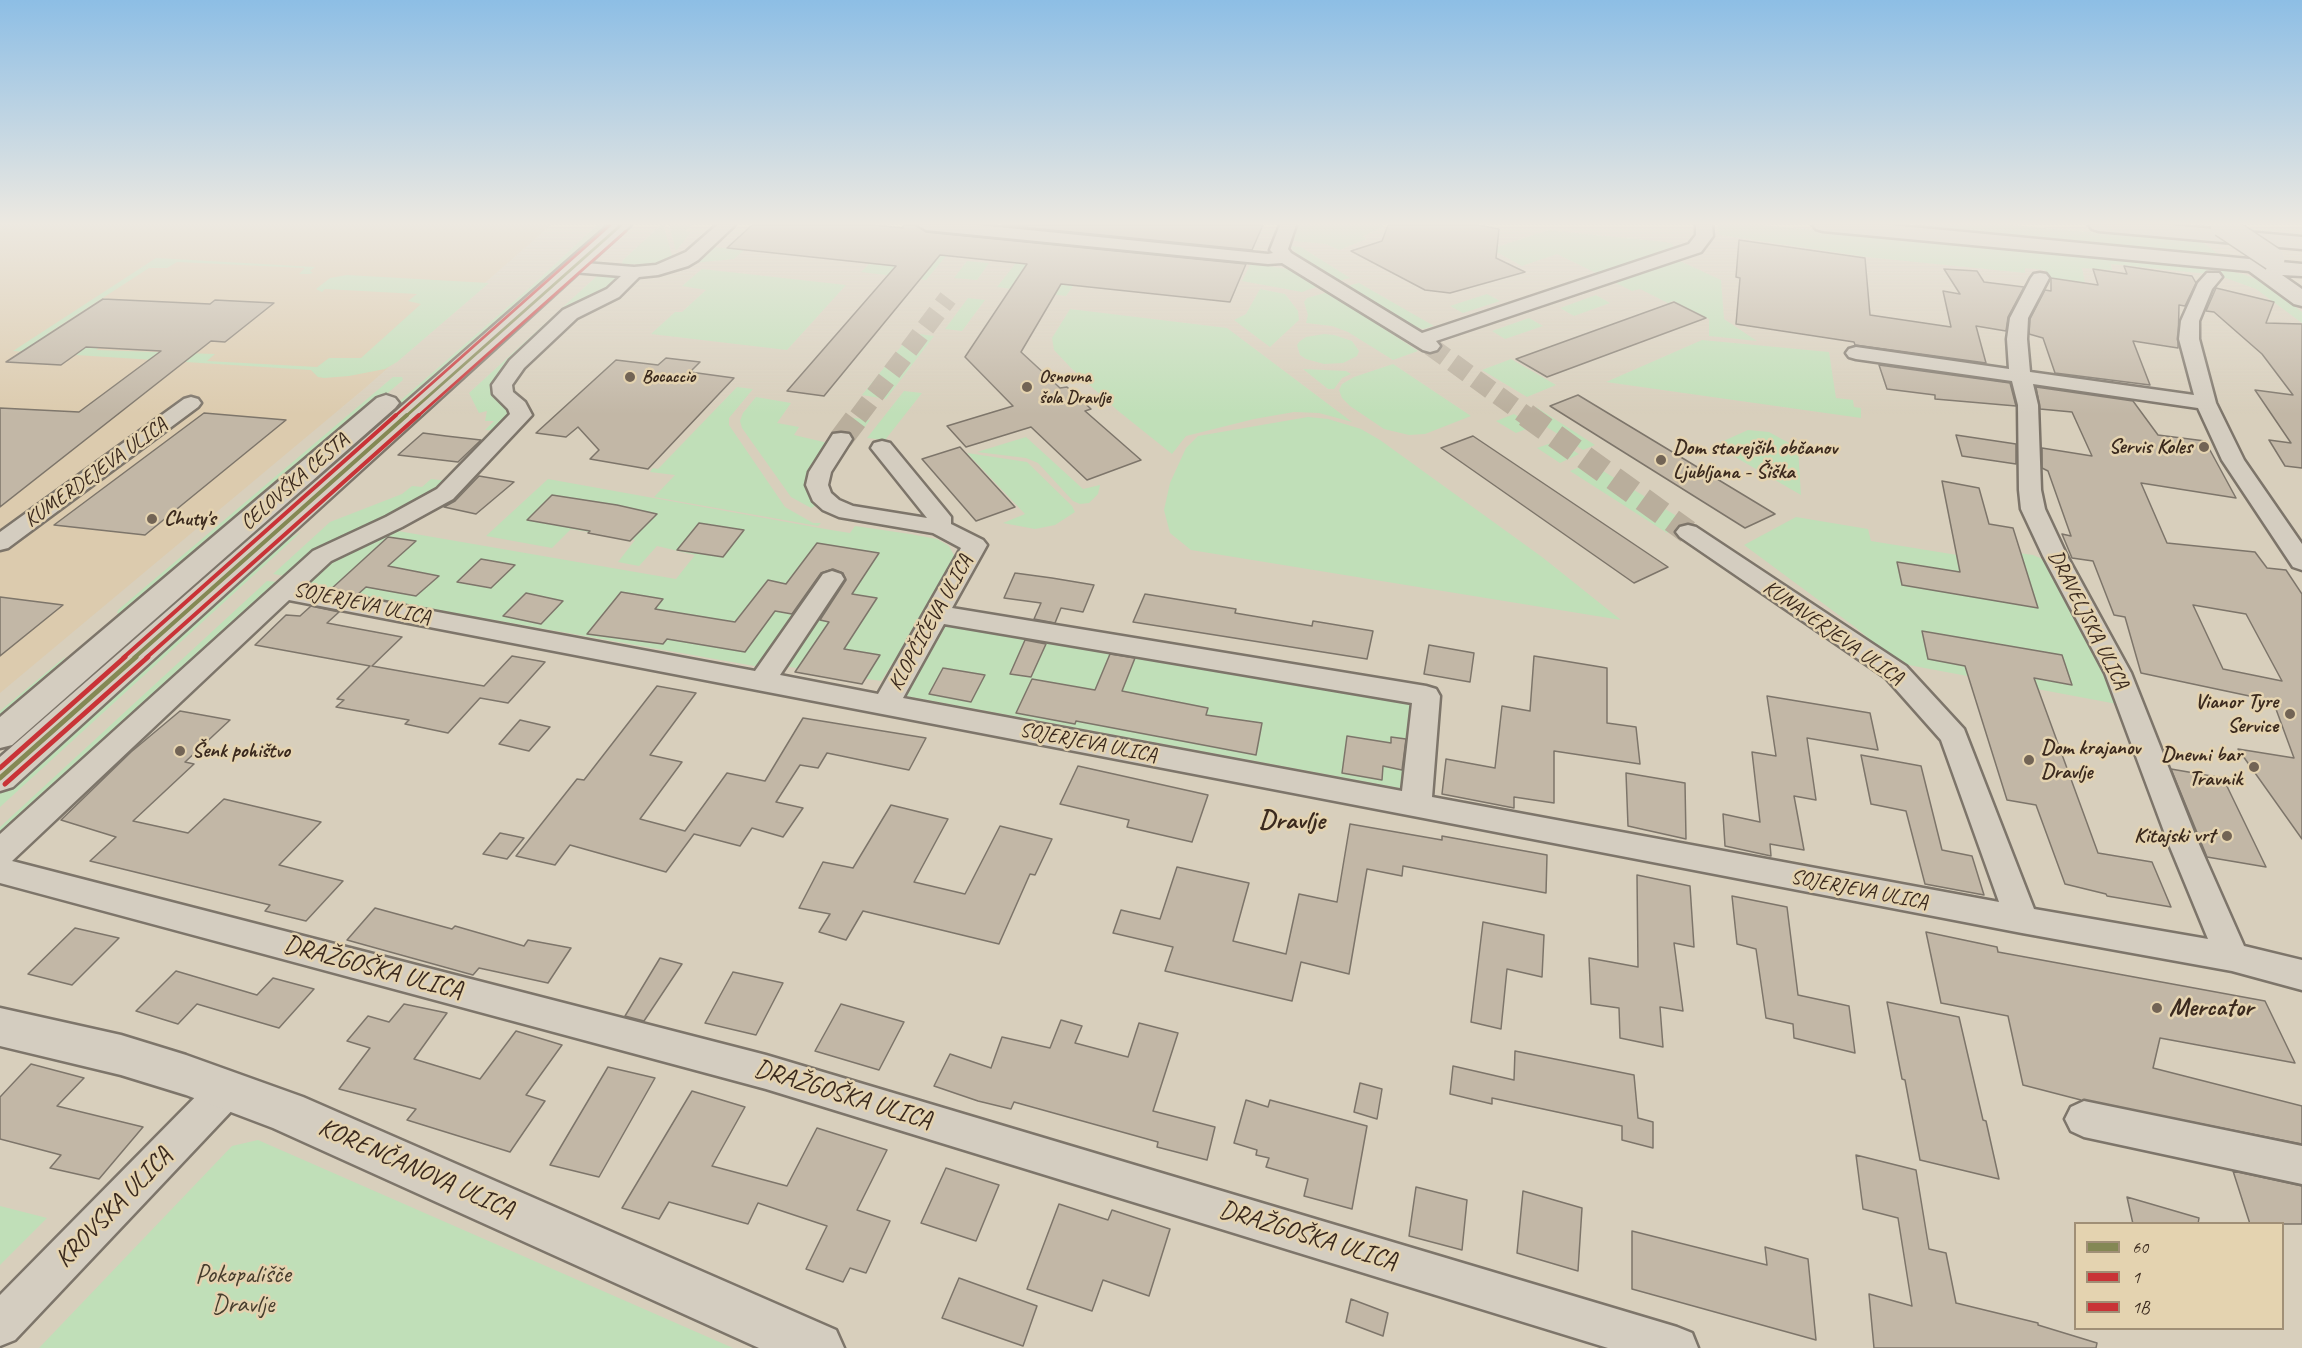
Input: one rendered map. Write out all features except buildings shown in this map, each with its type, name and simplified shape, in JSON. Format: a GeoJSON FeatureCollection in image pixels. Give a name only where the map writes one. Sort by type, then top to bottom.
{"type":"FeatureCollection","features":[{"type":"Feature","properties":{"kind":"main road","name":"CELOVŠKA CESTA"},"geometry":{"type":"LineString","coordinates":[[0,736],[520,288]]}},
{"type":"Feature","properties":{"kind":"main road","name":"CELOVŠKA CESTA"},"geometry":{"type":"LineString","coordinates":[[0,778],[550,288]]}},
{"type":"Feature","properties":{"kind":"main road","name":"KORENČANOVA ULICA"},"geometry":{"type":"LineString","coordinates":[[0,1027],[121,1055],[227,1090],[342,1135],[818,1348]]}},
{"type":"Feature","properties":{"kind":"street","name":"SOJERJEVA ULICA"},"geometry":{"type":"LineString","coordinates":[[284,591],[322,556],[394,522],[445,494],[521,415],[518,406],[503,394],[502,386],[517,364],[570,314],[619,288]]}},
{"type":"Feature","properties":{"kind":"street"},"geometry":{"type":"LineString","coordinates":[[1335,288],[1425,343],[1582,288]]}},
{"type":"Feature","properties":{"kind":"street","name":"DRAVELJSKA ULICA"},"geometry":{"type":"LineString","coordinates":[[2035,288],[2019,318],[2017,339],[2020,375],[2028,405],[2030,489],[2040,526],[2118,673],[2170,812],[2232,957]]}},
{"type":"Feature","properties":{"kind":"street"},"geometry":{"type":"LineString","coordinates":[[2204,288],[2190,321],[2189,339],[2206,403],[2233,460],[2301,556]]}},
{"type":"Feature","properties":{"kind":"street"},"geometry":{"type":"LineString","coordinates":[[1856,353],[2206,403]]}},
{"type":"Feature","properties":{"kind":"street","name":"KUMERDEJEVA ULICA"},"geometry":{"type":"LineString","coordinates":[[0,543],[191,403]]}},
{"type":"Feature","properties":{"kind":"street","name":"KLOPČIČEVA ULICA"},"geometry":{"type":"LineString","coordinates":[[841,439],[820,472],[817,485],[821,496],[831,505],[848,512],[939,527],[975,545],[885,705]]}},
{"type":"Feature","properties":{"kind":"street","name":"KLOPČIČEVA ULICA"},"geometry":{"type":"LineString","coordinates":[[882,448],[939,517],[939,527]]}},
{"type":"Feature","properties":{"kind":"street","name":"KUNAVERJEVA ULICA"},"geometry":{"type":"LineString","coordinates":[[1688,532],[1896,672],[1954,736],[2022,920]]}},
{"type":"Feature","properties":{"kind":"street"},"geometry":{"type":"LineString","coordinates":[[761,682],[832,579]]}},
{"type":"Feature","properties":{"kind":"street","name":"SOJERJEVA ULICA"},"geometry":{"type":"LineString","coordinates":[[284,591],[2022,920],[2232,957],[2302,975]]}},
{"type":"Feature","properties":{"kind":"street"},"geometry":{"type":"LineString","coordinates":[[0,853],[284,591]]}},
{"type":"Feature","properties":{"kind":"street"},"geometry":{"type":"LineString","coordinates":[[936,614],[1426,696],[1416,806]]}},
{"type":"Feature","properties":{"kind":"street","name":"DRAŽGOŠKA ULICA"},"geometry":{"type":"LineString","coordinates":[[0,870],[766,1072],[1677,1348]]}},
{"type":"Feature","properties":{"kind":"street","name":"KROVSKA ULICA"},"geometry":{"type":"LineString","coordinates":[[0,1325],[227,1090]]}},
{"type":"Feature","properties":{"kind":"street"},"geometry":{"type":"LineString","coordinates":[[2084,1119],[2302,1165]]}},
{"type":"Feature","properties":{"kind":"shaded area"},"geometry":{"type":"Polygon","coordinates":[[[0,288],[479,288],[365,388],[0,693],[0,288]]]}},
{"type":"Feature","properties":{"kind":"green space"},"geometry":{"type":"Polygon","coordinates":[[[110,288],[118,288],[47,334],[113,338],[96,350],[215,354],[207,361],[317,367],[329,358],[361,358],[421,304],[408,301],[417,294],[325,289],[322,292],[317,288],[483,288],[397,362],[385,369],[349,376],[324,378],[318,377],[311,370],[13,351],[110,288]]]}},
{"type":"Feature","properties":{"kind":"green space"},"geometry":{"type":"Polygon","coordinates":[[[529,288],[540,288],[0,758],[83,685],[193,582],[529,288]]]}},
{"type":"Feature","properties":{"kind":"green space"},"geometry":{"type":"Polygon","coordinates":[[[584,288],[611,288],[533,341],[502,370],[495,382],[493,392],[499,403],[510,410],[511,417],[501,431],[485,430],[494,421],[485,421],[487,411],[479,413],[469,393],[584,288]]]}},
{"type":"Feature","properties":{"kind":"green space"},"geometry":{"type":"Polygon","coordinates":[[[693,288],[843,288],[787,350],[651,334],[675,312],[682,312],[706,290],[693,288]]]}},
{"type":"Feature","properties":{"kind":"green space"},"geometry":{"type":"Polygon","coordinates":[[[1004,288],[1072,288],[1066,296],[1004,288]]]}},
{"type":"Feature","properties":{"kind":"green space"},"geometry":{"type":"Polygon","coordinates":[[[1280,288],[1314,288],[1302,292],[1280,288]]]}},
{"type":"Feature","properties":{"kind":"green space"},"geometry":{"type":"Polygon","coordinates":[[[1350,288],[1368,288],[1434,326],[1423,329],[1412,326],[1350,288]]]}},
{"type":"Feature","properties":{"kind":"green space"},"geometry":{"type":"Polygon","coordinates":[[[1626,288],[1722,288],[1724,319],[1757,341],[1709,336],[1709,319],[1673,301],[1668,303],[1640,289],[1632,291],[1626,288]]]}},
{"type":"Feature","properties":{"kind":"green space"},"geometry":{"type":"Polygon","coordinates":[[[2253,288],[2272,288],[2302,312],[2302,323],[2253,288]]]}},
{"type":"Feature","properties":{"kind":"green space"},"geometry":{"type":"Polygon","coordinates":[[[1260,289],[1285,294],[1298,311],[1299,320],[1270,347],[1234,320],[1246,314],[1260,289]]]}},
{"type":"Feature","properties":{"kind":"green space"},"geometry":{"type":"Polygon","coordinates":[[[1328,292],[1418,351],[1393,360],[1348,332],[1332,326],[1306,323],[1308,315],[1304,302],[1307,298],[1328,292]]]}},
{"type":"Feature","properties":{"kind":"green space"},"geometry":{"type":"Polygon","coordinates":[[[1487,294],[1500,301],[1463,313],[1450,306],[1487,294]]]}},
{"type":"Feature","properties":{"kind":"green space"},"geometry":{"type":"Polygon","coordinates":[[[1596,295],[1610,303],[1574,316],[1560,308],[1596,295]]]}},
{"type":"Feature","properties":{"kind":"green space"},"geometry":{"type":"Polygon","coordinates":[[[968,298],[985,300],[962,331],[945,329],[968,298]]]}},
{"type":"Feature","properties":{"kind":"green space"},"geometry":{"type":"Polygon","coordinates":[[[1070,309],[1227,328],[1352,422],[1319,413],[1294,412],[1254,419],[1186,436],[1172,454],[1117,410],[1054,350],[1052,338],[1070,309]]]}},
{"type":"Feature","properties":{"kind":"green space"},"geometry":{"type":"Polygon","coordinates":[[[1529,318],[1543,326],[1505,339],[1492,331],[1529,318]]]}},
{"type":"Feature","properties":{"kind":"green space"},"geometry":{"type":"Polygon","coordinates":[[[912,333],[934,336],[886,399],[862,395],[912,333]]]}},
{"type":"Feature","properties":{"kind":"green space"},"geometry":{"type":"Polygon","coordinates":[[[1324,334],[1352,341],[1359,351],[1357,356],[1343,363],[1324,364],[1300,355],[1297,345],[1300,341],[1306,337],[1324,334]]]}},
{"type":"Feature","properties":{"kind":"green space"},"geometry":{"type":"Polygon","coordinates":[[[1702,340],[1829,352],[1836,398],[1853,400],[1854,407],[1861,408],[1861,418],[1606,382],[1702,340]]]}},
{"type":"Feature","properties":{"kind":"green space"},"geometry":{"type":"Polygon","coordinates":[[[1511,359],[1556,385],[1527,397],[1482,370],[1511,359]]]}},
{"type":"Feature","properties":{"kind":"green space"},"geometry":{"type":"Polygon","coordinates":[[[1393,364],[1471,416],[1425,434],[1409,435],[1384,429],[1342,398],[1339,390],[1342,384],[1354,377],[1393,364]]]}},
{"type":"Feature","properties":{"kind":"green space"},"geometry":{"type":"Polygon","coordinates":[[[1303,369],[1346,371],[1351,374],[1342,378],[1334,389],[1328,389],[1303,369]]]}},
{"type":"Feature","properties":{"kind":"green space"},"geometry":{"type":"Polygon","coordinates":[[[393,377],[402,377],[403,380],[130,612],[124,615],[117,613],[118,610],[393,377]]]}},
{"type":"Feature","properties":{"kind":"green space"},"geometry":{"type":"Polygon","coordinates":[[[737,387],[753,389],[729,418],[729,425],[785,507],[813,523],[821,523],[818,526],[654,497],[675,475],[650,472],[653,468],[658,469],[737,387]]]}},
{"type":"Feature","properties":{"kind":"green space"},"geometry":{"type":"Polygon","coordinates":[[[904,391],[922,393],[885,440],[867,438],[904,391]]]}},
{"type":"Feature","properties":{"kind":"green space"},"geometry":{"type":"Polygon","coordinates":[[[445,393],[449,393],[316,514],[312,514],[445,393]]]}},
{"type":"Feature","properties":{"kind":"green space"},"geometry":{"type":"Polygon","coordinates":[[[756,397],[791,403],[777,423],[799,427],[794,435],[828,443],[807,484],[807,491],[817,505],[811,508],[791,497],[742,428],[740,421],[743,413],[756,397]]]}},
{"type":"Feature","properties":{"kind":"green space"},"geometry":{"type":"Polygon","coordinates":[[[1536,407],[1595,445],[1583,450],[1523,412],[1536,407]]]}},
{"type":"Feature","properties":{"kind":"green space"},"geometry":{"type":"Polygon","coordinates":[[[1514,414],[1534,426],[1516,433],[1496,421],[1514,414]]]}},
{"type":"Feature","properties":{"kind":"green space"},"geometry":{"type":"Polygon","coordinates":[[[847,417],[870,420],[857,437],[833,434],[847,417]]]}},
{"type":"Feature","properties":{"kind":"green space"},"geometry":{"type":"Polygon","coordinates":[[[1308,417],[1328,419],[1361,429],[1380,440],[1542,557],[1621,620],[1191,550],[1170,533],[1164,510],[1170,483],[1186,448],[1198,436],[1308,417]]]}},
{"type":"Feature","properties":{"kind":"green space"},"geometry":{"type":"Polygon","coordinates":[[[1748,430],[1769,432],[1798,448],[1801,495],[1723,450],[1719,443],[1748,430]]]}},
{"type":"Feature","properties":{"kind":"green space"},"geometry":{"type":"Polygon","coordinates":[[[1026,437],[1083,489],[1100,485],[1098,494],[1089,503],[1080,504],[1073,501],[1038,463],[1026,458],[977,452],[1026,437]]]}},
{"type":"Feature","properties":{"kind":"green space"},"geometry":{"type":"Polygon","coordinates":[[[1557,441],[1579,454],[1560,463],[1537,448],[1557,441]]]}},
{"type":"Feature","properties":{"kind":"green space"},"geometry":{"type":"Polygon","coordinates":[[[967,453],[1027,462],[1072,506],[1075,512],[1055,525],[1035,529],[1003,523],[1025,514],[967,453]]]}},
{"type":"Feature","properties":{"kind":"green space"},"geometry":{"type":"Polygon","coordinates":[[[1590,463],[1688,523],[1667,533],[1570,471],[1590,463]]]}},
{"type":"Feature","properties":{"kind":"green space"},"geometry":{"type":"Polygon","coordinates":[[[431,479],[449,481],[440,489],[304,560],[285,576],[273,574],[330,522],[402,494],[412,486],[422,487],[431,479]]]}},
{"type":"Feature","properties":{"kind":"green space"},"geometry":{"type":"Polygon","coordinates":[[[548,479],[850,533],[855,526],[937,539],[949,546],[955,557],[928,609],[881,681],[783,666],[843,573],[825,570],[760,667],[302,586],[332,558],[398,531],[676,579],[695,555],[657,546],[639,566],[618,562],[635,540],[571,529],[552,548],[486,536],[548,479]]]}},
{"type":"Feature","properties":{"kind":"green space"},"geometry":{"type":"Polygon","coordinates":[[[1796,517],[1868,529],[1871,541],[2025,566],[2019,553],[2033,555],[2047,561],[2093,642],[2117,704],[1898,663],[1855,627],[1744,545],[1796,517]]]}},
{"type":"Feature","properties":{"kind":"green space"},"geometry":{"type":"Polygon","coordinates":[[[301,532],[0,807],[0,791],[268,550],[301,532]]]}},
{"type":"Feature","properties":{"kind":"green space"},"geometry":{"type":"Polygon","coordinates":[[[267,581],[278,582],[0,844],[0,827],[267,581]]]}},
{"type":"Feature","properties":{"kind":"green space"},"geometry":{"type":"Polygon","coordinates":[[[948,622],[1418,704],[1405,789],[906,696],[948,622]]]}},
{"type":"Feature","properties":{"kind":"green space"},"geometry":{"type":"Polygon","coordinates":[[[66,656],[42,687],[0,723],[0,711],[66,656]]]}},
{"type":"Feature","properties":{"kind":"green space","name":"Pokopališče Dravlje"},"geometry":{"type":"Polygon","coordinates":[[[258,1140],[733,1348],[39,1348],[232,1146],[258,1140]]]}},
{"type":"Feature","properties":{"kind":"green space"},"geometry":{"type":"Polygon","coordinates":[[[0,1206],[47,1218],[0,1265],[0,1206]]]}},
{"type":"Feature","properties":{"kind":"tunnel"},"geometry":{"type":"LineString","coordinates":[[858,417],[948,298]]}},
{"type":"Feature","properties":{"kind":"tunnel"},"geometry":{"type":"LineString","coordinates":[[1430,346],[1528,417]]}},
{"type":"Feature","properties":{"kind":"tunnel"},"geometry":{"type":"LineString","coordinates":[[841,439],[859,415]]}},
{"type":"Feature","properties":{"kind":"tunnel"},"geometry":{"type":"LineString","coordinates":[[1526,415],[1688,532]]}},
{"type":"Feature","properties":{"kind":"transit line","name":"1B"},"geometry":{"type":"LineString","coordinates":[[0,768],[539,288]]}},
{"type":"Feature","properties":{"kind":"transit line","name":"60"},"geometry":{"type":"LineString","coordinates":[[0,778],[550,288]]}},
{"type":"Feature","properties":{"kind":"transit line","name":"1"},"geometry":{"type":"LineString","coordinates":[[5,784],[562,288]]}},
{"type":"Feature","properties":{"kind":"place","name":"Bocaccio"},"geometry":{"type":"Point","coordinates":[630,377]}},
{"type":"Feature","properties":{"kind":"place","name":"Osnovna šola Dravlje"},"geometry":{"type":"Point","coordinates":[1027,387]}},
{"type":"Feature","properties":{"kind":"place","name":"Servis Koles"},"geometry":{"type":"Point","coordinates":[2204,447]}},
{"type":"Feature","properties":{"kind":"place","name":"Dom starejših občanov Ljubljana - Šiška"},"geometry":{"type":"Point","coordinates":[1661,460]}},
{"type":"Feature","properties":{"kind":"place","name":"Chuty's"},"geometry":{"type":"Point","coordinates":[152,519]}},
{"type":"Feature","properties":{"kind":"place","name":"Vianor Tyre Service"},"geometry":{"type":"Point","coordinates":[2290,714]}},
{"type":"Feature","properties":{"kind":"place","name":"Šenk pohištvo"},"geometry":{"type":"Point","coordinates":[180,751]}},
{"type":"Feature","properties":{"kind":"place","name":"Dom krajanov Dravlje"},"geometry":{"type":"Point","coordinates":[2029,760]}},
{"type":"Feature","properties":{"kind":"place","name":"Dnevni bar Travnik"},"geometry":{"type":"Point","coordinates":[2254,767]}},
{"type":"Feature","properties":{"kind":"place","name":"Kitajski vrt"},"geometry":{"type":"Point","coordinates":[2227,836]}},
{"type":"Feature","properties":{"kind":"place","name":"Mercator"},"geometry":{"type":"Point","coordinates":[2157,1008]}},
{"type":"Feature","properties":{"kind":"district","name":"Dravlje"},"geometry":{"type":"Point","coordinates":[1292,821]}}]}
